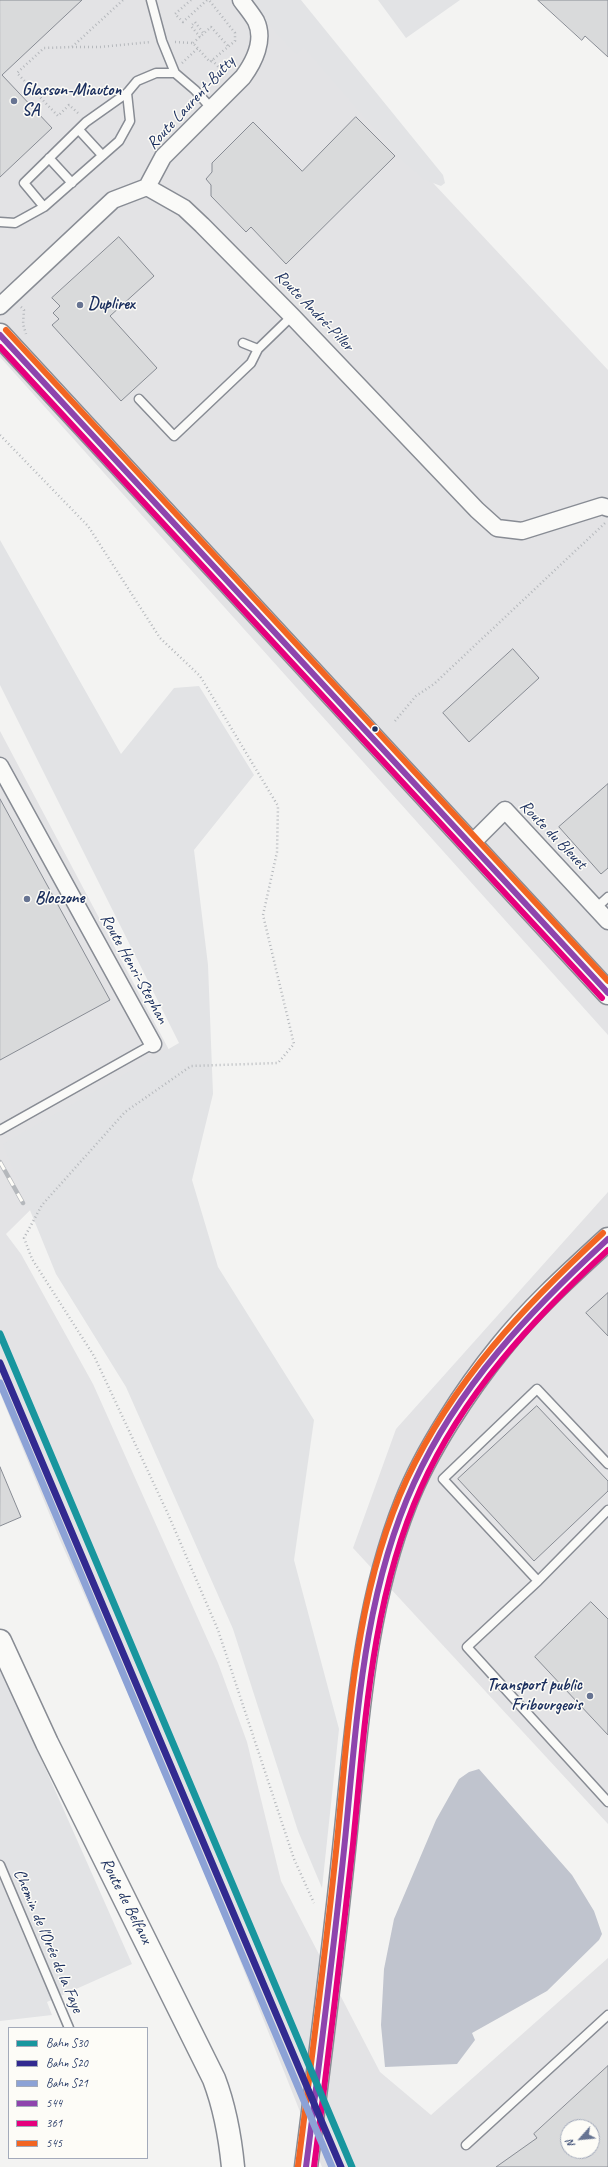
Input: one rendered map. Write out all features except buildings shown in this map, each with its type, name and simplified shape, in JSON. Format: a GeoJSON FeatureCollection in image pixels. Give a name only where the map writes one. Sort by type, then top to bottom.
{"type":"FeatureCollection","features":[{"type":"Feature","properties":{"kind":"main road"},"geometry":{"type":"LineString","coordinates":[[0,335],[608,993]]}},
{"type":"Feature","properties":{"kind":"main road"},"geometry":{"type":"LineString","coordinates":[[306,2167],[334,1950],[360,1701],[372,1616],[386,1562],[406,1501],[432,1447],[501,1346],[554,1290],[608,1239]]}},
{"type":"Feature","properties":{"kind":"main road","name":"Route de Belfaux"},"geometry":{"type":"LineString","coordinates":[[1,1647],[214,2079],[224,2104],[230,2133],[232,2167]]}},
{"type":"Feature","properties":{"kind":"street","name":"Route Laurent-Butty"},"geometry":{"type":"LineString","coordinates":[[147,187],[163,157],[243,77],[257,54],[259,42],[256,22],[241,0]]}},
{"type":"Feature","properties":{"kind":"street"},"geometry":{"type":"LineString","coordinates":[[0,306],[113,200],[147,187]]}},
{"type":"Feature","properties":{"kind":"street","name":"Route André-Piller"},"geometry":{"type":"LineString","coordinates":[[147,187],[184,208],[292,316],[477,510],[497,528],[522,531],[602,506],[608,515]]}},
{"type":"Feature","properties":{"kind":"street","name":"Route Henri-Stephan"},"geometry":{"type":"LineString","coordinates":[[0,766],[153,1044]]}},
{"type":"Feature","properties":{"kind":"street","name":"Route du Bleuet"},"geometry":{"type":"LineString","coordinates":[[470,845],[505,810],[608,921]]}},
{"type":"Feature","properties":{"kind":"lane"},"geometry":{"type":"LineString","coordinates":[[151,0],[162,41],[174,70],[211,108]]}},
{"type":"Feature","properties":{"kind":"lane"},"geometry":{"type":"LineString","coordinates":[[44,207],[24,183],[86,122],[127,93],[137,82],[156,73],[174,70]]}},
{"type":"Feature","properties":{"kind":"lane"},"geometry":{"type":"LineString","coordinates":[[0,222],[15,222],[44,207],[119,141],[130,121],[127,93]]}},
{"type":"Feature","properties":{"kind":"lane"},"geometry":{"type":"LineString","coordinates":[[79,130],[102,155]]}},
{"type":"Feature","properties":{"kind":"lane"},"geometry":{"type":"LineString","coordinates":[[49,158],[72,183]]}},
{"type":"Feature","properties":{"kind":"lane"},"geometry":{"type":"LineString","coordinates":[[139,399],[174,436],[251,363],[258,349],[292,316]]}},
{"type":"Feature","properties":{"kind":"lane"},"geometry":{"type":"LineString","coordinates":[[243,343],[258,349]]}},
{"type":"Feature","properties":{"kind":"lane"},"geometry":{"type":"LineString","coordinates":[[596,908],[608,897]]}},
{"type":"Feature","properties":{"kind":"lane"},"geometry":{"type":"LineString","coordinates":[[0,1130],[153,1044]]}},
{"type":"Feature","properties":{"kind":"lane"},"geometry":{"type":"LineString","coordinates":[[538,1581],[443,1479],[537,1389],[608,1464]]}},
{"type":"Feature","properties":{"kind":"lane"},"geometry":{"type":"LineString","coordinates":[[608,1510],[538,1581],[467,1647],[608,1802]]}},
{"type":"Feature","properties":{"kind":"lane","name":"Chemin de l'Orée de la Faye"},"geometry":{"type":"LineString","coordinates":[[0,1865],[69,2027]]}},
{"type":"Feature","properties":{"kind":"lane"},"geometry":{"type":"LineString","coordinates":[[466,2145],[608,2015]]}},
{"type":"Feature","properties":{"kind":"path"},"geometry":{"type":"LineString","coordinates":[[86,122],[69,105],[58,116],[17,73],[44,48],[72,47],[123,0]]}},
{"type":"Feature","properties":{"kind":"path"},"geometry":{"type":"LineString","coordinates":[[191,0],[175,14],[183,22],[207,0]]}},
{"type":"Feature","properties":{"kind":"path"},"geometry":{"type":"LineString","coordinates":[[200,37],[191,26],[195,22],[204,34]]}},
{"type":"Feature","properties":{"kind":"path"},"geometry":{"type":"LineString","coordinates":[[193,43],[211,27],[228,46]]}},
{"type":"Feature","properties":{"kind":"path"},"geometry":{"type":"LineString","coordinates":[[174,70],[198,48]]}},
{"type":"Feature","properties":{"kind":"path"},"geometry":{"type":"LineString","coordinates":[[212,60],[228,77]]}},
{"type":"Feature","properties":{"kind":"path"},"geometry":{"type":"LineString","coordinates":[[0,435],[88,526],[160,638],[200,676],[278,806],[277,852],[263,915],[294,1044],[278,1064],[191,1066],[125,1112],[42,1205],[24,1238],[32,1259],[94,1356],[168,1514],[218,1630],[294,1859],[314,1903]]}},
{"type":"Feature","properties":{"kind":"path"},"geometry":{"type":"LineString","coordinates":[[395,721],[416,696],[434,684],[608,515]]}},
{"type":"Feature","properties":{"kind":"shaded area"},"geometry":{"type":"Polygon","coordinates":[[[0,0],[262,0],[608,370],[608,1035],[0,357],[0,0]]]}},
{"type":"Feature","properties":{"kind":"shaded area"},"geometry":{"type":"Polygon","coordinates":[[[250,0],[301,0],[443,175],[445,183],[441,186],[425,180],[400,158],[304,47],[296,54],[263,18],[250,0]]]}},
{"type":"Feature","properties":{"kind":"shaded area"},"geometry":{"type":"Polygon","coordinates":[[[378,0],[460,0],[406,38],[378,0]]]}},
{"type":"Feature","properties":{"kind":"shaded area"},"geometry":{"type":"Polygon","coordinates":[[[0,540],[121,754],[174,688],[199,686],[254,775],[194,850],[208,965],[213,1094],[192,1180],[218,1267],[314,1420],[294,1560],[339,1729],[322,1888],[298,1831],[233,1629],[126,1387],[56,1274],[3,1144],[179,1043],[0,685],[0,540]]]}},
{"type":"Feature","properties":{"kind":"shaded area"},"geometry":{"type":"Polygon","coordinates":[[[0,731],[177,1065],[6,1234],[21,1254],[93,1384],[218,1663],[247,1742],[281,1881],[380,2072],[431,2115],[608,1958],[608,2167],[322,2167],[184,1820],[60,1540],[0,1393],[0,731]]]}},
{"type":"Feature","properties":{"kind":"shaded area"},"geometry":{"type":"Polygon","coordinates":[[[608,1192],[608,1824],[353,1548],[396,1429],[608,1192]]]}},
{"type":"Feature","properties":{"kind":"shaded area"},"geometry":{"type":"Polygon","coordinates":[[[0,1666],[132,1964],[47,2002],[52,2015],[0,2021],[0,1666]]]}},
{"type":"Feature","properties":{"kind":"shaded area"},"geometry":{"type":"Polygon","coordinates":[[[479,1769],[572,1875],[594,1911],[602,1934],[599,1940],[547,1991],[472,2033],[475,2040],[457,2064],[385,2067],[381,2025],[384,1969],[394,1919],[436,1820],[459,1779],[469,1772],[479,1769]]]}},
{"type":"Feature","properties":{"kind":"railway"},"geometry":{"type":"LineString","coordinates":[[0,1162],[23,1203]]}},
{"type":"Feature","properties":{"kind":"rail line","name":"S30"},"geometry":{"type":"LineString","coordinates":[[0,1334],[352,2167]]}},
{"type":"Feature","properties":{"kind":"rail line","name":"S20"},"geometry":{"type":"LineString","coordinates":[[0,1363],[341,2167]]}},
{"type":"Feature","properties":{"kind":"rail line","name":"S21"},"geometry":{"type":"LineString","coordinates":[[0,1383],[332,2167]]}},
{"type":"Feature","properties":{"kind":"transit line","name":"545"},"geometry":{"type":"LineString","coordinates":[[6,330],[608,981]]}},
{"type":"Feature","properties":{"kind":"transit line","name":"544"},"geometry":{"type":"LineString","coordinates":[[0,335],[608,993]]}},
{"type":"Feature","properties":{"kind":"transit line","name":"361"},"geometry":{"type":"LineString","coordinates":[[0,347],[602,998]]}},
{"type":"Feature","properties":{"kind":"transit line","name":"545"},"geometry":{"type":"LineString","coordinates":[[298,2166],[314,2044],[357,1657],[365,1611],[376,1566],[390,1522],[407,1479],[425,1443],[446,1409],[469,1377],[493,1346],[519,1317],[546,1288],[603,1233]]}},
{"type":"Feature","properties":{"kind":"transit line","name":"544"},"geometry":{"type":"LineString","coordinates":[[306,2167],[332,1963],[365,1658],[383,1569],[397,1525],[414,1483],[432,1448],[452,1414],[474,1382],[524,1322],[551,1293],[608,1239]]}},
{"type":"Feature","properties":{"kind":"transit line","name":"361"},"geometry":{"type":"LineString","coordinates":[[314,2167],[344,1925],[373,1663],[391,1574],[404,1530],[421,1488],[438,1454],[457,1421],[479,1390],[527,1331],[553,1303],[608,1250]]}},
{"type":"Feature","properties":{"kind":"place","name":"Glasson-Miauton SA"},"geometry":{"type":"Point","coordinates":[14,101]}},
{"type":"Feature","properties":{"kind":"place","name":"Duplirex"},"geometry":{"type":"Point","coordinates":[80,305]}},
{"type":"Feature","properties":{"kind":"place","name":"Bloczone"},"geometry":{"type":"Point","coordinates":[27,899]}},
{"type":"Feature","properties":{"kind":"place","name":"Transport public Fribourgeois"},"geometry":{"type":"Point","coordinates":[590,1696]}}]}
